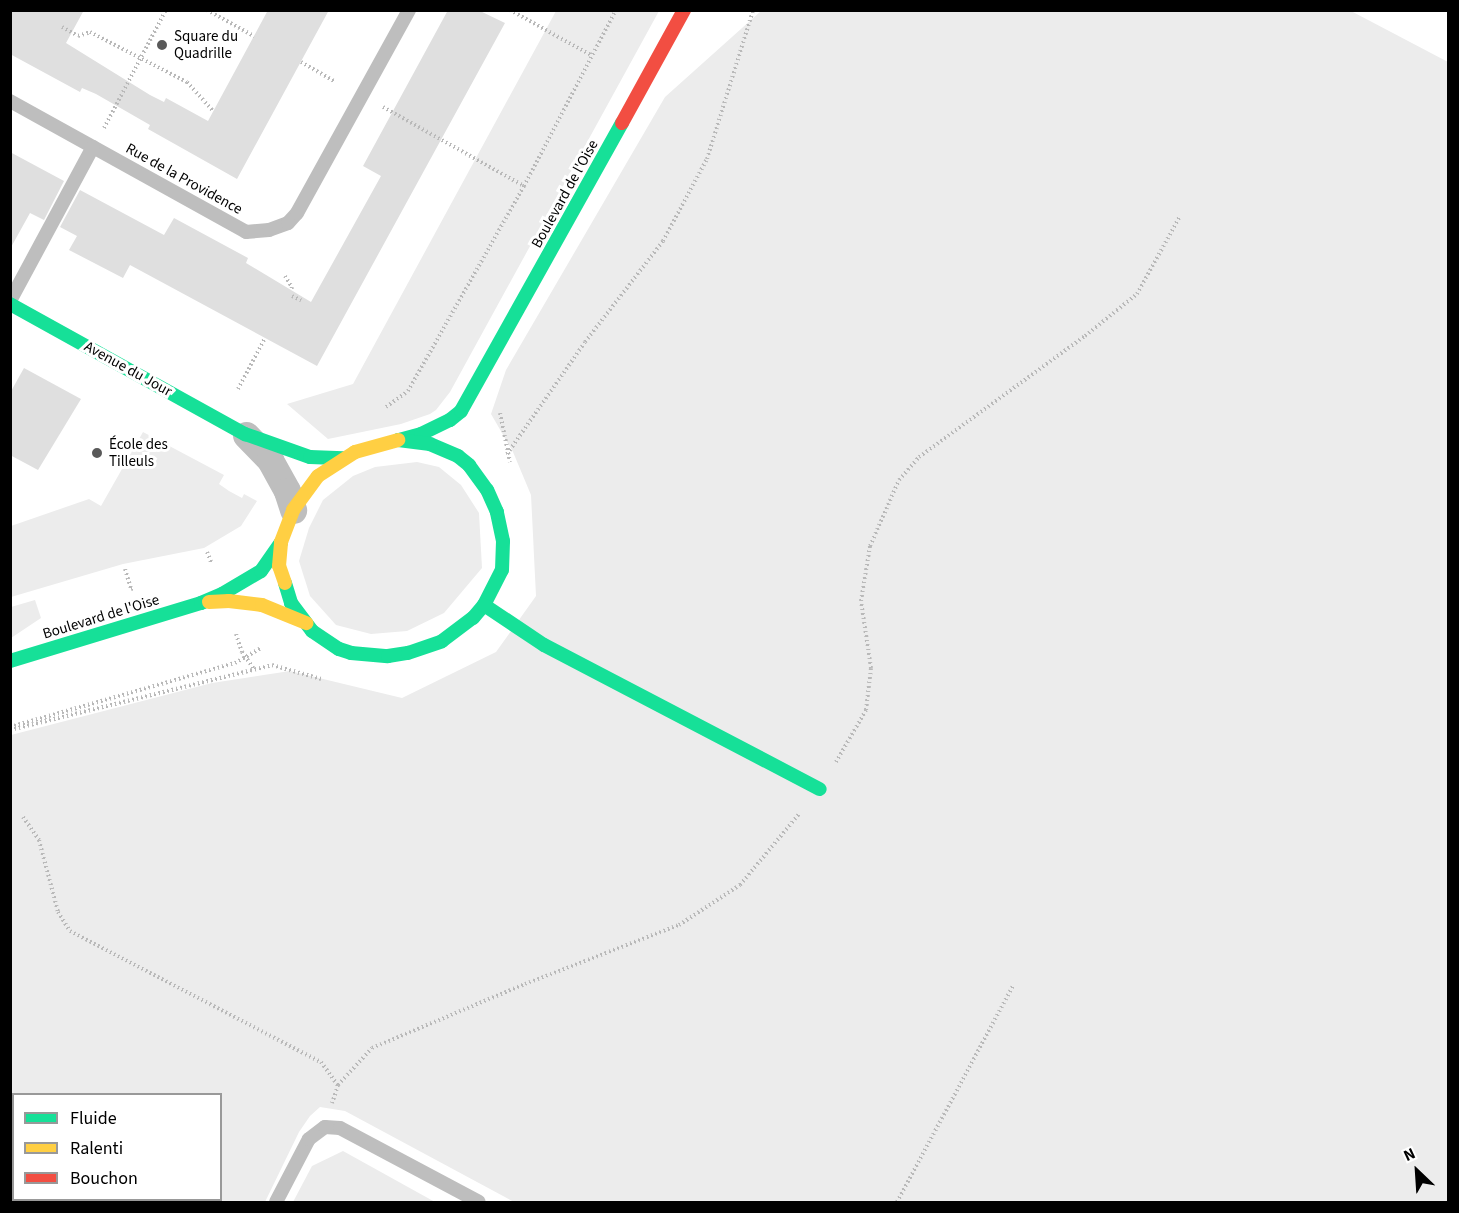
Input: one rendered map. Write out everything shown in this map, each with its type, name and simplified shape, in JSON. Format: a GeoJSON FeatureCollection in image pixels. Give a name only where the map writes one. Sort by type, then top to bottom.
{"type":"FeatureCollection","features":[{"type":"Feature","properties":{"kind":"main road","name":"Boulevard de l'Oise"},"geometry":{"type":"LineString","coordinates":[[343,458],[370,446],[421,434],[450,420],[461,411],[474,392],[684,10]]}},
{"type":"Feature","properties":{"kind":"main road","name":"Avenue du Jour"},"geometry":{"type":"LineString","coordinates":[[10,303],[245,434],[310,457],[343,458]]}},
{"type":"Feature","properties":{"kind":"main road","name":"Boulevard de l'Oise"},"geometry":{"type":"LineString","coordinates":[[469,419],[474,392]]}},
{"type":"Feature","properties":{"kind":"main road"},"geometry":{"type":"LineString","coordinates":[[398,440],[430,444],[447,450],[470,465],[480,478]]}},
{"type":"Feature","properties":{"kind":"main road"},"geometry":{"type":"LineString","coordinates":[[343,458],[318,476],[292,510],[281,542],[279,566],[291,603],[306,623],[339,649],[368,656],[388,656],[408,653],[442,641],[462,628],[484,605],[502,570],[504,555],[496,512],[480,478],[472,449]]}},
{"type":"Feature","properties":{"kind":"main road","name":"Boulevard de l'Oise"},"geometry":{"type":"LineString","coordinates":[[10,661],[201,603],[230,590],[261,571],[281,542]]}},
{"type":"Feature","properties":{"kind":"main road","name":"Boulevard de l'Oise"},"geometry":{"type":"LineString","coordinates":[[201,603],[229,601],[262,605],[282,611],[306,623]]}},
{"type":"Feature","properties":{"kind":"main road"},"geometry":{"type":"LineString","coordinates":[[484,605],[544,645],[820,789]]}},
{"type":"Feature","properties":{"kind":"street","name":"Avenue du Jour"},"geometry":{"type":"LineString","coordinates":[[245,434],[270,460],[287,491],[292,510]]}},
{"type":"Feature","properties":{"kind":"lane","name":"Rue de la Providence"},"geometry":{"type":"LineString","coordinates":[[10,101],[246,232],[281,226],[297,213],[409,10]]}},
{"type":"Feature","properties":{"kind":"lane"},"geometry":{"type":"LineString","coordinates":[[10,303],[93,147]]}},
{"type":"Feature","properties":{"kind":"lane"},"geometry":{"type":"LineString","coordinates":[[276,1203],[309,1139],[325,1127],[340,1128],[479,1203]]}},
{"type":"Feature","properties":{"kind":"path"},"geometry":{"type":"LineString","coordinates":[[93,147],[166,10]]}},
{"type":"Feature","properties":{"kind":"path"},"geometry":{"type":"LineString","coordinates":[[207,10],[254,36]]}},
{"type":"Feature","properties":{"kind":"path"},"geometry":{"type":"LineString","coordinates":[[510,10],[591,55]]}},
{"type":"Feature","properties":{"kind":"path"},"geometry":{"type":"LineString","coordinates":[[383,409],[408,391],[524,186],[616,10]]}},
{"type":"Feature","properties":{"kind":"path"},"geometry":{"type":"LineString","coordinates":[[501,462],[585,342],[663,241],[707,159],[753,10]]}},
{"type":"Feature","properties":{"kind":"path"},"geometry":{"type":"LineString","coordinates":[[62,27],[78,36],[90,32],[187,82],[212,110]]}},
{"type":"Feature","properties":{"kind":"path"},"geometry":{"type":"LineString","coordinates":[[301,62],[334,81]]}},
{"type":"Feature","properties":{"kind":"path"},"geometry":{"type":"LineString","coordinates":[[375,103],[524,186]]}},
{"type":"Feature","properties":{"kind":"path"},"geometry":{"type":"LineString","coordinates":[[325,1127],[338,1085],[372,1048],[525,984],[679,925],[740,885],[820,789],[866,710],[871,668],[861,601],[870,546],[899,480],[919,458],[1085,336],[1137,294],[1180,216]]}},
{"type":"Feature","properties":{"kind":"path"},"geometry":{"type":"LineString","coordinates":[[285,276],[292,287],[291,291]]}},
{"type":"Feature","properties":{"kind":"path"},"geometry":{"type":"LineString","coordinates":[[292,296],[301,300]]}},
{"type":"Feature","properties":{"kind":"path"},"geometry":{"type":"LineString","coordinates":[[238,389],[265,338]]}},
{"type":"Feature","properties":{"kind":"path"},"geometry":{"type":"LineString","coordinates":[[233,626],[245,657],[254,669]]}},
{"type":"Feature","properties":{"kind":"path"},"geometry":{"type":"LineString","coordinates":[[10,727],[235,663],[259,647],[268,652]]}},
{"type":"Feature","properties":{"kind":"path"},"geometry":{"type":"LineString","coordinates":[[23,817],[39,840],[58,912],[70,931],[321,1062],[338,1085]]}},
{"type":"Feature","properties":{"kind":"path"},"geometry":{"type":"LineString","coordinates":[[897,1203],[1013,986]]}},
{"type":"Feature","properties":{"kind":"shaded area"},"geometry":{"type":"Polygon","coordinates":[[[556,11],[659,11],[450,392],[430,414],[401,424],[328,439],[287,404],[353,384],[556,11]]]}},
{"type":"Feature","properties":{"kind":"shaded area"},"geometry":{"type":"Polygon","coordinates":[[[761,11],[1351,11],[1448,62],[1448,1202],[514,1202],[345,1111],[320,1107],[310,1116],[299,1132],[265,1202],[127,1202],[124,1201],[222,1201],[222,1093],[12,1093],[12,1201],[22,1201],[11,1202],[11,735],[212,683],[290,671],[402,698],[496,652],[536,596],[531,495],[513,452],[491,414],[506,370],[665,97],[761,11]]]}},
{"type":"Feature","properties":{"kind":"shaded area"},"geometry":{"type":"Polygon","coordinates":[[[143,432],[224,475],[219,484],[229,491],[242,498],[244,494],[257,501],[241,526],[204,548],[123,564],[11,597],[11,526],[89,499],[101,506],[143,432]]]}},
{"type":"Feature","properties":{"kind":"shaded area"},"geometry":{"type":"Polygon","coordinates":[[[417,462],[439,467],[461,485],[479,513],[482,568],[444,613],[407,631],[371,634],[336,625],[310,596],[299,561],[309,528],[323,500],[353,476],[375,467],[417,462]]]}},
{"type":"Feature","properties":{"kind":"shaded area"},"geometry":{"type":"Polygon","coordinates":[[[35,600],[41,618],[11,638],[11,607],[35,600]]]}},
{"type":"Feature","properties":{"kind":"shaded area"},"geometry":{"type":"Polygon","coordinates":[[[343,1151],[435,1202],[293,1202],[312,1166],[343,1151]]]}},
{"type":"Feature","properties":{"kind":"building"},"geometry":{"type":"Polygon","coordinates":[[[10,10],[84,10],[66,43],[150,95],[164,102],[166,98],[208,121],[268,10],[329,10],[237,179],[148,129],[150,125],[96,94],[82,88],[80,92],[10,54],[10,10]]]}},
{"type":"Feature","properties":{"kind":"building"},"geometry":{"type":"Polygon","coordinates":[[[448,10],[478,10],[505,23],[317,366],[130,265],[123,278],[69,250],[77,236],[60,227],[80,190],[164,235],[174,218],[248,258],[246,263],[311,302],[381,176],[363,166],[448,10]]]}},
{"type":"Feature","properties":{"kind":"building"},"geometry":{"type":"Polygon","coordinates":[[[10,152],[64,181],[44,220],[30,213],[10,249],[10,152]]]}},
{"type":"Feature","properties":{"kind":"building"},"geometry":{"type":"Polygon","coordinates":[[[24,368],[81,399],[38,470],[10,455],[10,393],[24,368]]]}},
{"type":"Feature","properties":{"kind":"traffic: fast"},"geometry":{"type":"LineString","coordinates":[[399,440],[421,434],[450,420],[461,411],[622,123]]}},
{"type":"Feature","properties":{"kind":"traffic: fast"},"geometry":{"type":"LineString","coordinates":[[10,304],[245,434],[310,457],[343,458]]}},
{"type":"Feature","properties":{"kind":"traffic: fast"},"geometry":{"type":"LineString","coordinates":[[285,583],[291,603],[312,631],[339,649],[351,653],[388,656],[408,653],[442,641],[473,618],[484,605],[502,570],[503,541],[497,512],[487,490],[469,465],[458,456],[430,444],[398,440]]}},
{"type":"Feature","properties":{"kind":"traffic: fast"},"geometry":{"type":"LineString","coordinates":[[10,661],[201,603],[222,594],[261,571],[281,542]]}},
{"type":"Feature","properties":{"kind":"traffic: fast"},"geometry":{"type":"LineString","coordinates":[[484,605],[544,645],[820,789]]}},
{"type":"Feature","properties":{"kind":"traffic: slow"},"geometry":{"type":"LineString","coordinates":[[285,583],[279,566],[281,542],[293,510],[318,476],[355,452],[398,440]]}},
{"type":"Feature","properties":{"kind":"traffic: slow"},"geometry":{"type":"LineString","coordinates":[[209,602],[229,601],[262,605],[306,623]]}},
{"type":"Feature","properties":{"kind":"traffic: jam"},"geometry":{"type":"LineString","coordinates":[[622,123],[684,10]]}},
{"type":"Feature","properties":{"kind":"place","name":"Square du Quadrille"},"geometry":{"type":"Point","coordinates":[162,45]}},
{"type":"Feature","properties":{"kind":"place","name":"École des Tilleuls"},"geometry":{"type":"Point","coordinates":[97,453]}}]}
